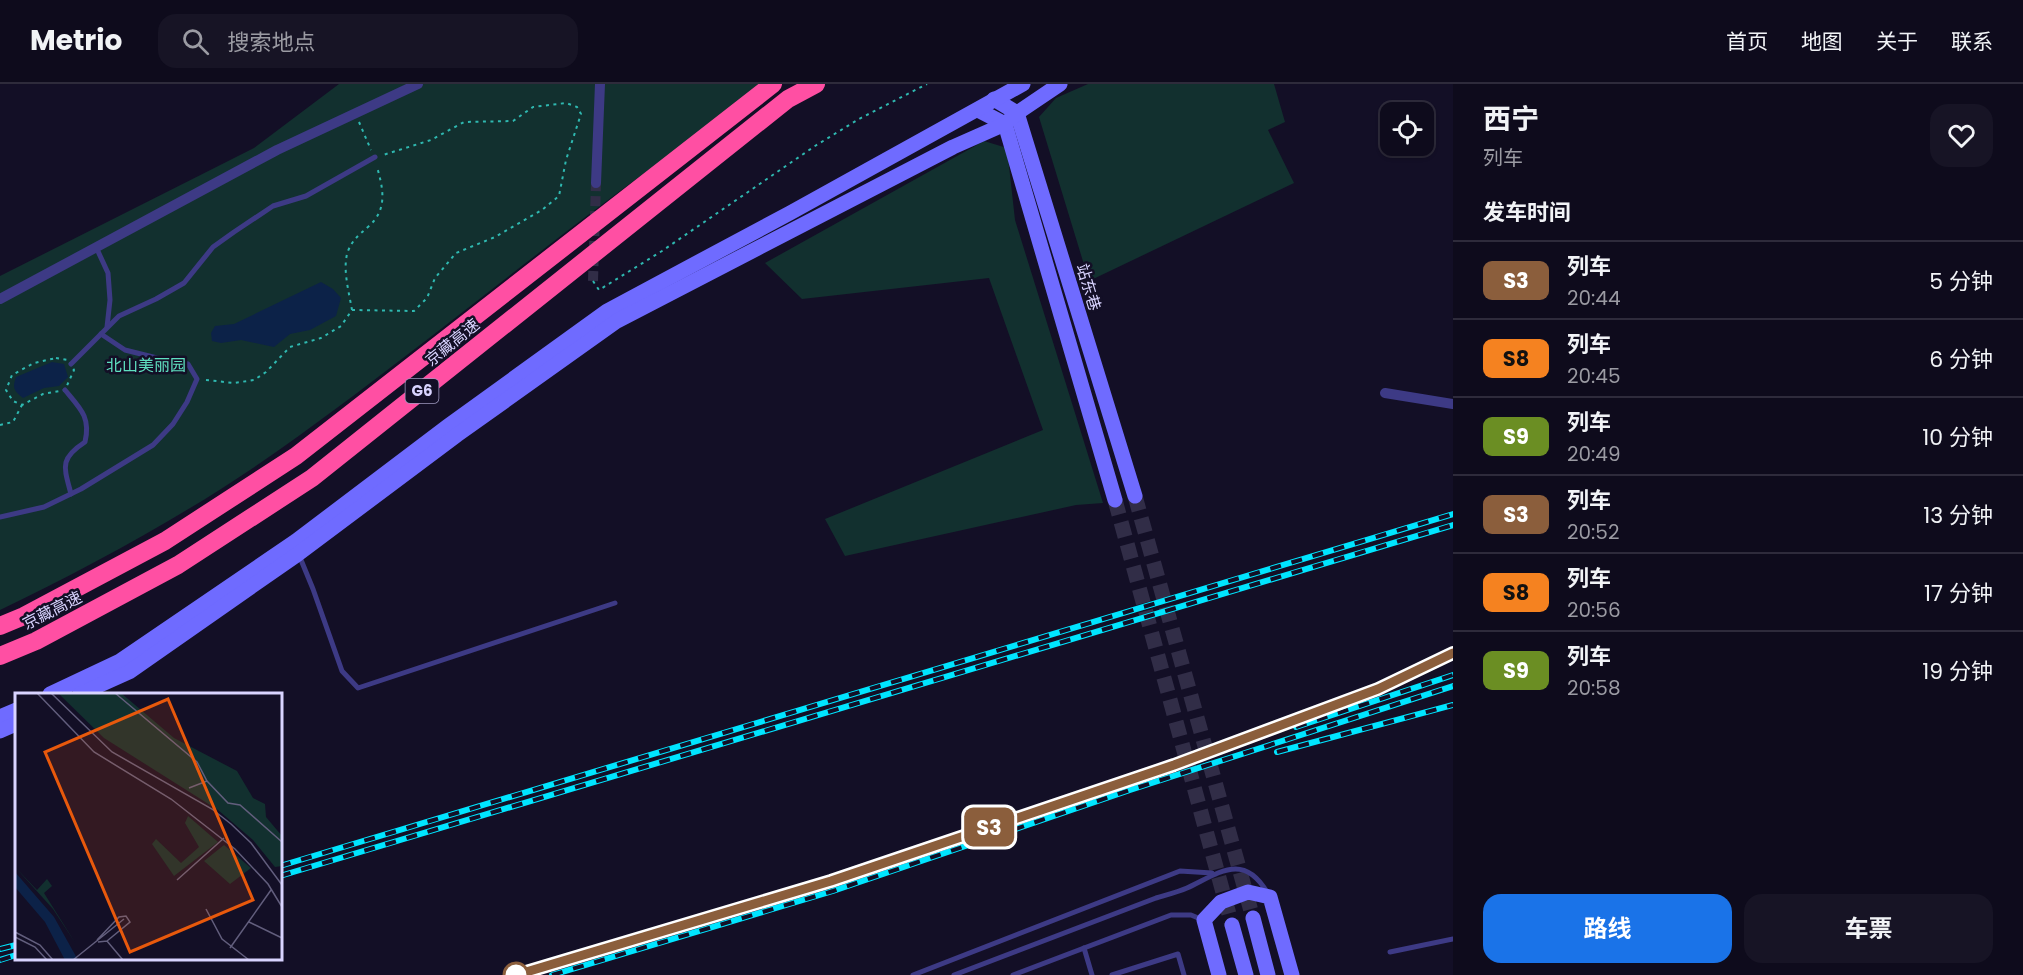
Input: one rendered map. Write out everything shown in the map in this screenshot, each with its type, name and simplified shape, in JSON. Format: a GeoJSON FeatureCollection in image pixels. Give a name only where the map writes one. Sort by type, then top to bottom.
{"type":"FeatureCollection","features":[{"type":"Feature","properties":{"kind":"highway","name":"京藏高速"},"geometry":{"type":"LineString","coordinates":[[0,626],[24,616],[165,541],[296,456],[773,84]]}},
{"type":"Feature","properties":{"kind":"highway","name":"京藏高速"},"geometry":{"type":"LineString","coordinates":[[0,656],[36,641],[178,565],[312,478],[788,99],[816,84]]}},
{"type":"Feature","properties":{"kind":"main road"},"geometry":{"type":"LineString","coordinates":[[52,693],[120,661],[296,542],[448,426],[607,311],[1023,84]]}},
{"type":"Feature","properties":{"kind":"main road"},"geometry":{"type":"LineString","coordinates":[[82,693],[129,672],[298,554],[457,435],[617,321],[1011,118],[1060,84]]}},
{"type":"Feature","properties":{"kind":"main road"},"geometry":{"type":"LineString","coordinates":[[994,99],[1011,118]]}},
{"type":"Feature","properties":{"kind":"main road"},"geometry":{"type":"LineString","coordinates":[[978,110],[1011,118]]}},
{"type":"Feature","properties":{"kind":"main road","name":"站东巷"},"geometry":{"type":"LineString","coordinates":[[1011,118],[1135,496]]}},
{"type":"Feature","properties":{"kind":"main road","name":"站东巷"},"geometry":{"type":"LineString","coordinates":[[1011,118],[1115,500]]}},
{"type":"Feature","properties":{"kind":"main road"},"geometry":{"type":"LineString","coordinates":[[0,717],[15,710]]}},
{"type":"Feature","properties":{"kind":"main road"},"geometry":{"type":"LineString","coordinates":[[0,731],[15,724]]}},
{"type":"Feature","properties":{"kind":"main road"},"geometry":{"type":"LineString","coordinates":[[1219,975],[1204,920],[1221,902],[1248,892],[1270,897],[1292,975]]}},
{"type":"Feature","properties":{"kind":"main road"},"geometry":{"type":"LineString","coordinates":[[1253,918],[1268,975]]}},
{"type":"Feature","properties":{"kind":"main road"},"geometry":{"type":"LineString","coordinates":[[1232,925],[1246,975]]}},
{"type":"Feature","properties":{"kind":"street"},"geometry":{"type":"LineString","coordinates":[[0,299],[277,150],[418,84]]}},
{"type":"Feature","properties":{"kind":"street"},"geometry":{"type":"LineString","coordinates":[[597,183],[600,84]]}},
{"type":"Feature","properties":{"kind":"street"},"geometry":{"type":"LineString","coordinates":[[1385,393],[1453,404]]}},
{"type":"Feature","properties":{"kind":"lane"},"geometry":{"type":"LineString","coordinates":[[71,364],[119,316],[184,283],[213,247],[273,206],[306,196],[375,157]]}},
{"type":"Feature","properties":{"kind":"lane"},"geometry":{"type":"LineString","coordinates":[[96,247],[108,273],[110,300],[107,328]]}},
{"type":"Feature","properties":{"kind":"lane"},"geometry":{"type":"LineString","coordinates":[[0,518],[44,507],[71,494],[153,445],[173,424],[187,402],[197,379],[188,364],[125,350],[101,334]]}},
{"type":"Feature","properties":{"kind":"lane"},"geometry":{"type":"LineString","coordinates":[[65,390],[88,421],[85,442],[69,452],[64,468],[71,494]]}},
{"type":"Feature","properties":{"kind":"lane"},"geometry":{"type":"LineString","coordinates":[[298,554],[342,670],[358,687],[615,603]]}},
{"type":"Feature","properties":{"kind":"lane"},"geometry":{"type":"LineString","coordinates":[[913,975],[1180,871],[1213,873],[1238,868],[1258,877],[1270,897]]}},
{"type":"Feature","properties":{"kind":"lane"},"geometry":{"type":"LineString","coordinates":[[954,975],[1156,897],[1186,889],[1213,873]]}},
{"type":"Feature","properties":{"kind":"lane"},"geometry":{"type":"LineString","coordinates":[[1013,975],[1171,915],[1191,915],[1204,920]]}},
{"type":"Feature","properties":{"kind":"lane"},"geometry":{"type":"LineString","coordinates":[[1390,952],[1453,939]]}},
{"type":"Feature","properties":{"kind":"lane"},"geometry":{"type":"LineString","coordinates":[[1084,948],[1092,975]]}},
{"type":"Feature","properties":{"kind":"lane"},"geometry":{"type":"LineString","coordinates":[[1112,975],[1178,954],[1184,975]]}},
{"type":"Feature","properties":{"kind":"path"},"geometry":{"type":"LineString","coordinates":[[593,281],[599,290],[662,251],[816,146],[859,119],[927,84]]}},
{"type":"Feature","properties":{"kind":"path"},"geometry":{"type":"LineString","coordinates":[[352,310],[414,311],[427,298],[435,278],[456,253],[495,237],[542,210],[559,196],[566,160],[581,114],[577,107],[566,103],[533,107],[513,121],[464,122],[431,140],[375,157]]}},
{"type":"Feature","properties":{"kind":"path"},"geometry":{"type":"LineString","coordinates":[[197,379],[234,382],[254,380],[266,372],[290,347],[321,338],[341,326],[352,310],[346,271],[347,253],[354,237],[371,225],[381,208],[384,189],[375,157],[354,114]]}},
{"type":"Feature","properties":{"kind":"path"},"geometry":{"type":"LineString","coordinates":[[0,425],[13,422],[22,405],[43,394],[65,390],[74,369],[68,360],[56,358],[34,363],[12,375],[6,390],[13,401],[22,405]]}},
{"type":"Feature","properties":{"kind":"green space","name":"北山美丽园"},"geometry":{"type":"Polygon","coordinates":[[[339,84],[772,84],[651,168],[265,460],[154,529],[0,610],[0,276],[254,148],[339,84]]]}},
{"type":"Feature","properties":{"kind":"green space"},"geometry":{"type":"Polygon","coordinates":[[[1088,84],[1274,84],[1285,122],[1268,130],[1294,183],[1089,281],[1039,117],[1056,98],[1088,84]]]}},
{"type":"Feature","properties":{"kind":"green space"},"geometry":{"type":"Polygon","coordinates":[[[984,141],[1007,148],[1015,220],[1103,503],[1076,505],[845,556],[825,519],[1043,430],[989,278],[802,299],[765,263],[984,141]]]}},
{"type":"Feature","properties":{"kind":"water"},"geometry":{"type":"Polygon","coordinates":[[[321,282],[333,289],[341,298],[336,316],[310,330],[290,334],[274,347],[241,340],[221,343],[212,341],[211,333],[215,326],[234,324],[321,282]]]}},
{"type":"Feature","properties":{"kind":"water"},"geometry":{"type":"Polygon","coordinates":[[[52,362],[64,364],[68,377],[59,386],[44,388],[23,398],[14,387],[16,377],[52,362]]]}},
{"type":"Feature","properties":{"kind":"tunnel"},"geometry":{"type":"LineString","coordinates":[[593,281],[596,183]]}},
{"type":"Feature","properties":{"kind":"tunnel"},"geometry":{"type":"LineString","coordinates":[[1135,496],[1253,918]]}},
{"type":"Feature","properties":{"kind":"tunnel"},"geometry":{"type":"LineString","coordinates":[[1115,500],[1232,925]]}},
{"type":"Feature","properties":{"kind":"railway"},"geometry":{"type":"LineString","coordinates":[[282,865],[1453,514]]}},
{"type":"Feature","properties":{"kind":"railway"},"geometry":{"type":"LineString","coordinates":[[282,875],[1453,525]]}},
{"type":"Feature","properties":{"kind":"railway"},"geometry":{"type":"LineString","coordinates":[[516,975],[831,881],[1174,765],[1378,689],[1453,653]]}},
{"type":"Feature","properties":{"kind":"railway"},"geometry":{"type":"LineString","coordinates":[[1296,727],[1453,675]]}},
{"type":"Feature","properties":{"kind":"railway"},"geometry":{"type":"LineString","coordinates":[[552,975],[833,891],[1130,790],[1453,686]]}},
{"type":"Feature","properties":{"kind":"railway"},"geometry":{"type":"LineString","coordinates":[[1277,752],[1453,705]]}},
{"type":"Feature","properties":{"kind":"railway"},"geometry":{"type":"LineString","coordinates":[[0,949],[15,945]]}},
{"type":"Feature","properties":{"kind":"railway"},"geometry":{"type":"LineString","coordinates":[[0,960],[15,955]]}},
{"type":"Feature","properties":{"kind":"train","name":"S3"},"geometry":{"type":"LineString","coordinates":[[516,975],[831,881],[1174,765],[1378,689],[1453,653]]}}]}
